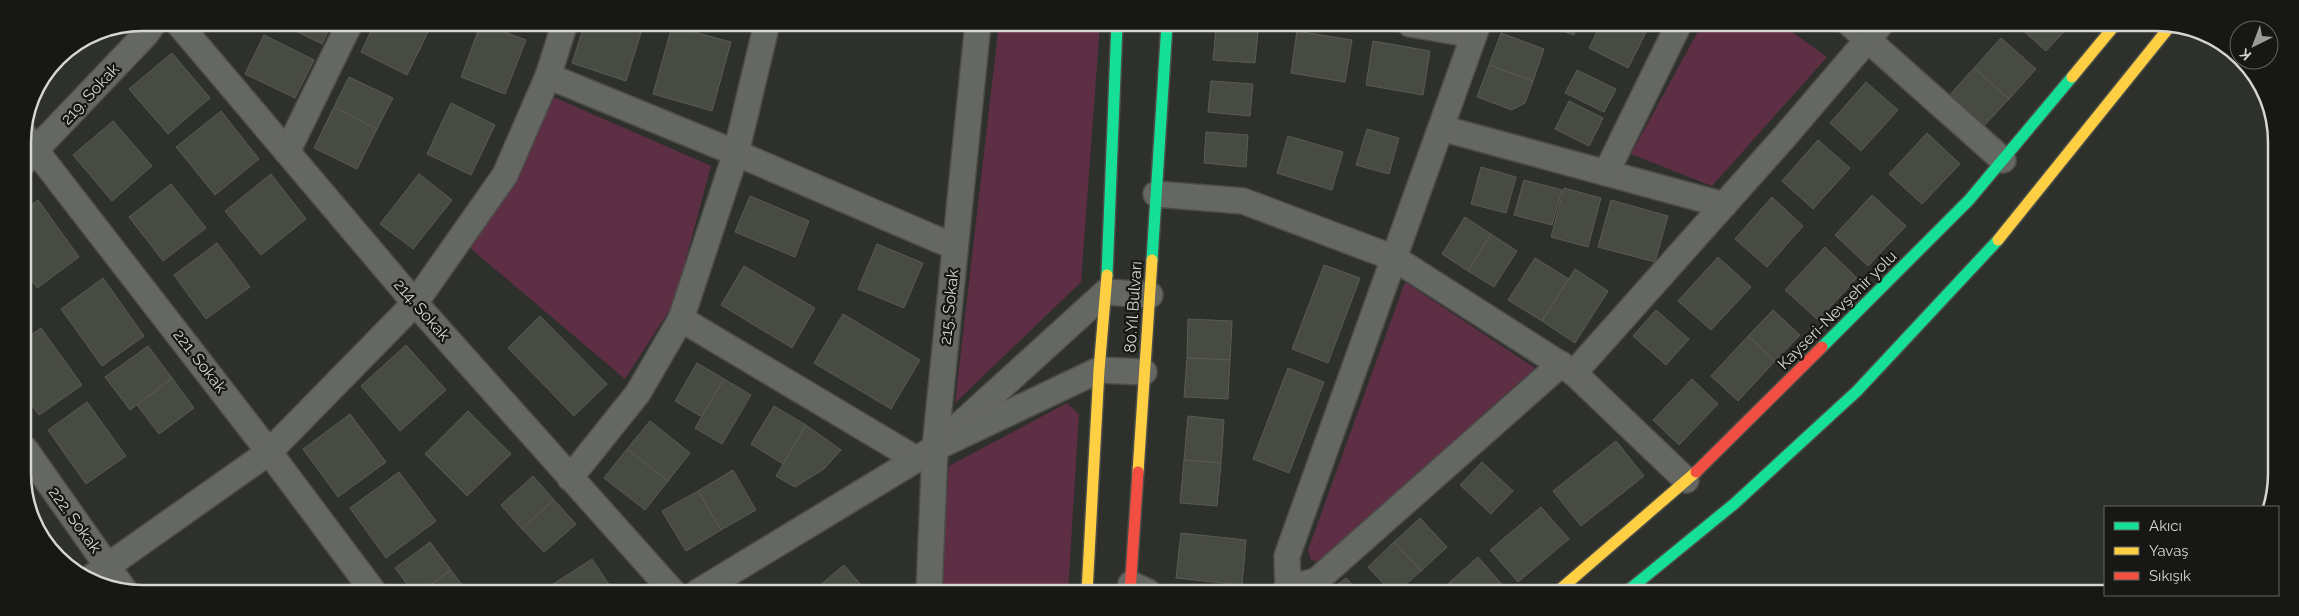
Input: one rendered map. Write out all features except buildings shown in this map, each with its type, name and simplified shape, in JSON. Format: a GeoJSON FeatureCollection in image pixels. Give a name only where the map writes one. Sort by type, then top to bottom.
{"type":"FeatureCollection","features":[{"type":"Feature","properties":{"kind":"main road","name":"80.Yıl Bulvarı"},"geometry":{"type":"LineString","coordinates":[[1087,585],[1099,370],[1106,292],[1117,31]]}},
{"type":"Feature","properties":{"kind":"main road","name":"80.Yıl Bulvarı"},"geometry":{"type":"LineString","coordinates":[[1136,585],[1144,372],[1168,31]]}},
{"type":"Feature","properties":{"kind":"main road","name":"Kayseri-Nevşehir yolu"},"geometry":{"type":"LineString","coordinates":[[1565,585],[1703,466],[1969,200],[2110,31]]}},
{"type":"Feature","properties":{"kind":"main road"},"geometry":{"type":"LineString","coordinates":[[1635,585],[1734,504],[1857,391],[2002,236],[2166,31]]}},
{"type":"Feature","properties":{"kind":"street","name":"219. Sokak"},"geometry":{"type":"LineString","coordinates":[[31,146],[148,31]]}},
{"type":"Feature","properties":{"kind":"street","name":"214. Sokak"},"geometry":{"type":"LineString","coordinates":[[186,31],[415,303],[667,585]]}},
{"type":"Feature","properties":{"kind":"street"},"geometry":{"type":"LineString","coordinates":[[287,152],[346,31]]}},
{"type":"Feature","properties":{"kind":"street"},"geometry":{"type":"LineString","coordinates":[[100,571],[269,452],[415,303],[504,175],[548,76],[562,31]]}},
{"type":"Feature","properties":{"kind":"street"},"geometry":{"type":"LineString","coordinates":[[570,478],[638,393],[681,319],[736,153],[765,31]]}},
{"type":"Feature","properties":{"kind":"street","name":"215. Sokak"},"geometry":{"type":"LineString","coordinates":[[929,585],[926,453],[955,247],[977,31]]}},
{"type":"Feature","properties":{"kind":"street"},"geometry":{"type":"LineString","coordinates":[[1286,585],[1287,556],[1475,31]]}},
{"type":"Feature","properties":{"kind":"street"},"geometry":{"type":"LineString","coordinates":[[1606,173],[1676,31]]}},
{"type":"Feature","properties":{"kind":"street"},"geometry":{"type":"LineString","coordinates":[[1303,585],[1316,581],[1567,368],[1724,205],[1864,31]]}},
{"type":"Feature","properties":{"kind":"street"},"geometry":{"type":"LineString","coordinates":[[1868,31],[2003,160]]}},
{"type":"Feature","properties":{"kind":"street"},"geometry":{"type":"LineString","coordinates":[[548,76],[736,153],[955,247]]}},
{"type":"Feature","properties":{"kind":"street"},"geometry":{"type":"LineString","coordinates":[[1441,128],[1724,205]]}},
{"type":"Feature","properties":{"kind":"street","name":"221. Sokak"},"geometry":{"type":"LineString","coordinates":[[31,153],[269,452],[369,585]]}},
{"type":"Feature","properties":{"kind":"street"},"geometry":{"type":"LineString","coordinates":[[1156,194],[1243,202],[1394,258],[1567,368],[1686,480]]}},
{"type":"Feature","properties":{"kind":"street"},"geometry":{"type":"LineString","coordinates":[[926,453],[1106,292],[1150,295]]}},
{"type":"Feature","properties":{"kind":"street"},"geometry":{"type":"LineString","coordinates":[[681,319],[926,453]]}},
{"type":"Feature","properties":{"kind":"street"},"geometry":{"type":"LineString","coordinates":[[709,585],[926,453],[1099,370],[1144,372]]}},
{"type":"Feature","properties":{"kind":"street","name":"222. Sokak"},"geometry":{"type":"LineString","coordinates":[[31,459],[100,571],[112,581]]}},
{"type":"Feature","properties":{"kind":"shaded area"},"geometry":{"type":"Polygon","coordinates":[[[998,31],[1099,31],[1081,282],[955,403],[998,31]]]}},
{"type":"Feature","properties":{"kind":"shaded area"},"geometry":{"type":"Polygon","coordinates":[[[1698,31],[1791,31],[1827,57],[1712,186],[1631,154],[1698,31]]]}},
{"type":"Feature","properties":{"kind":"shaded area"},"geometry":{"type":"Polygon","coordinates":[[[549,95],[711,166],[674,303],[625,379],[470,248],[519,169],[549,95]]]}},
{"type":"Feature","properties":{"kind":"shaded area"},"geometry":{"type":"Polygon","coordinates":[[[1405,282],[1535,368],[1319,562],[1311,560],[1308,550],[1405,282]]]}},
{"type":"Feature","properties":{"kind":"shaded area"},"geometry":{"type":"Polygon","coordinates":[[[1067,403],[1079,414],[1068,585],[940,585],[949,466],[1067,403]]]}},
{"type":"Feature","properties":{"kind":"traffic: fast"},"geometry":{"type":"LineString","coordinates":[[1107,275],[1117,31]]}},
{"type":"Feature","properties":{"kind":"traffic: fast"},"geometry":{"type":"LineString","coordinates":[[1152,260],[1167,31]]}},
{"type":"Feature","properties":{"kind":"traffic: fast"},"geometry":{"type":"LineString","coordinates":[[1822,347],[1969,200],[2072,77]]}},
{"type":"Feature","properties":{"kind":"traffic: fast"},"geometry":{"type":"LineString","coordinates":[[1635,585],[1734,504],[1857,391],[1998,240]]}},
{"type":"Feature","properties":{"kind":"traffic: slow"},"geometry":{"type":"LineString","coordinates":[[2072,77],[2110,31]]}},
{"type":"Feature","properties":{"kind":"traffic: slow"},"geometry":{"type":"LineString","coordinates":[[1998,240],[2166,31]]}},
{"type":"Feature","properties":{"kind":"traffic: slow"},"geometry":{"type":"LineString","coordinates":[[1138,472],[1152,260]]}},
{"type":"Feature","properties":{"kind":"traffic: slow"},"geometry":{"type":"LineString","coordinates":[[1087,585],[1099,370],[1107,275]]}},
{"type":"Feature","properties":{"kind":"traffic: slow"},"geometry":{"type":"LineString","coordinates":[[1565,585],[1696,472]]}},
{"type":"Feature","properties":{"kind":"traffic: jam"},"geometry":{"type":"LineString","coordinates":[[1696,472],[1822,347]]}},
{"type":"Feature","properties":{"kind":"traffic: jam"},"geometry":{"type":"LineString","coordinates":[[1130,585],[1138,472]]}}]}
